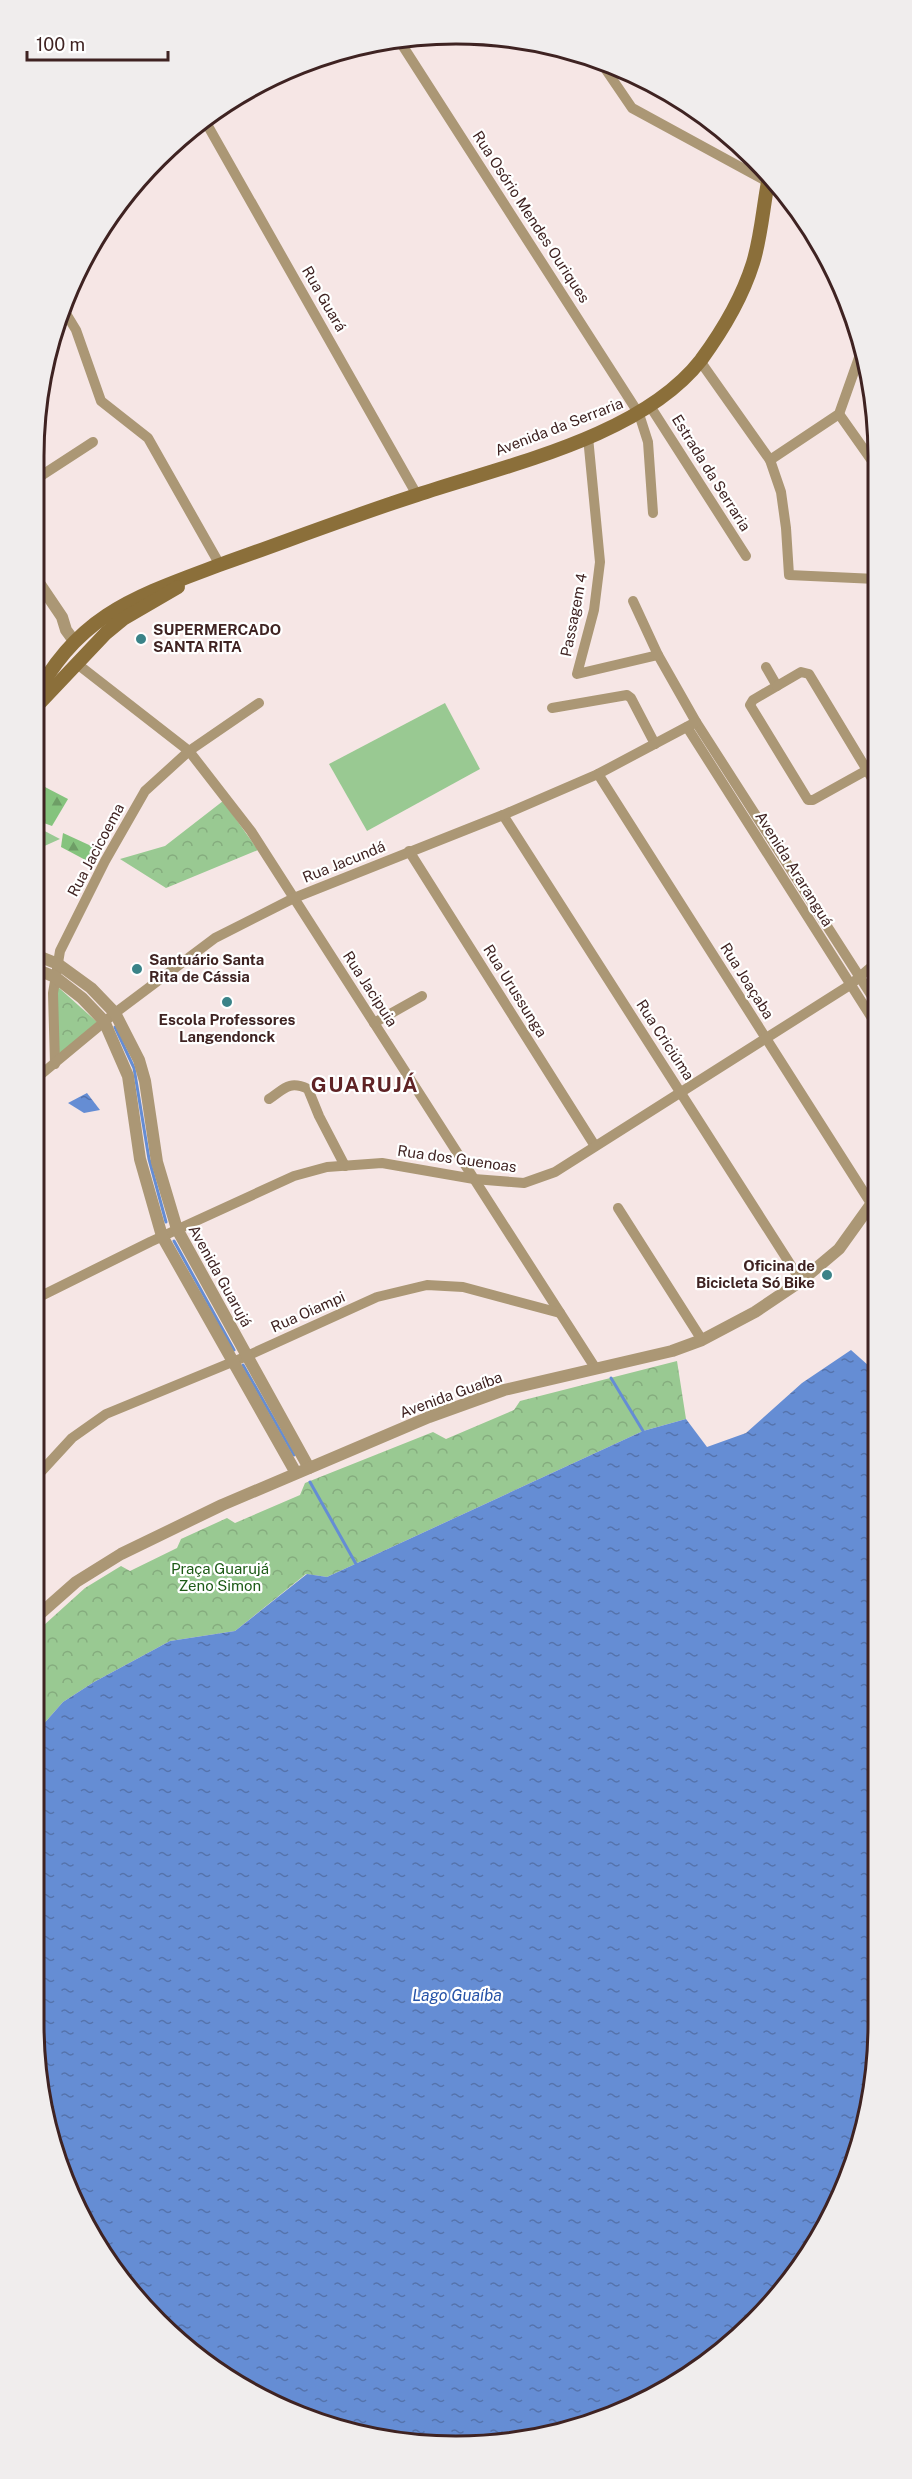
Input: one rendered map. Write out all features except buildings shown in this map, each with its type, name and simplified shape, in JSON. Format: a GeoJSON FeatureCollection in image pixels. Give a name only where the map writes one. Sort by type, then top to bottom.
{"type":"FeatureCollection","features":[{"type":"Feature","properties":{"kind":"main road","name":"Avenida da Serraria"},"geometry":{"type":"LineString","coordinates":[[44,678],[76,638],[115,608],[159,586],[417,495],[520,462],[588,437],[645,410],[700,361],[734,311],[753,261],[766,184]]}},
{"type":"Feature","properties":{"kind":"main road","name":"Avenida da Serraria"},"geometry":{"type":"LineString","coordinates":[[44,698],[89,649],[123,619],[220,565]]}},
{"type":"Feature","properties":{"kind":"main road"},"geometry":{"type":"LineString","coordinates":[[47,672],[53,680],[60,681]]}},
{"type":"Feature","properties":{"kind":"street","name":"Rua Osório Mendes Ouriques"},"geometry":{"type":"LineString","coordinates":[[403,47],[645,410]]}},
{"type":"Feature","properties":{"kind":"street"},"geometry":{"type":"LineString","coordinates":[[608,73],[632,108],[752,168]]}},
{"type":"Feature","properties":{"kind":"street","name":"Rua Guará"},"geometry":{"type":"LineString","coordinates":[[208,127],[417,495]]}},
{"type":"Feature","properties":{"kind":"street"},"geometry":{"type":"LineString","coordinates":[[68,316],[76,330],[101,401],[148,438],[220,565]]}},
{"type":"Feature","properties":{"kind":"street"},"geometry":{"type":"LineString","coordinates":[[700,361],[770,460],[782,501],[789,575],[868,579]]}},
{"type":"Feature","properties":{"kind":"street"},"geometry":{"type":"LineString","coordinates":[[770,460],[839,414],[857,362]]}},
{"type":"Feature","properties":{"kind":"street"},"geometry":{"type":"LineString","coordinates":[[645,410],[653,513]]}},
{"type":"Feature","properties":{"kind":"street","name":"Estrada da Serraria"},"geometry":{"type":"LineString","coordinates":[[645,410],[746,556]]}},
{"type":"Feature","properties":{"kind":"street"},"geometry":{"type":"LineString","coordinates":[[839,414],[868,454]]}},
{"type":"Feature","properties":{"kind":"street","name":"Passagem 4"},"geometry":{"type":"LineString","coordinates":[[588,437],[600,562],[594,610],[577,674],[658,655]]}},
{"type":"Feature","properties":{"kind":"street"},"geometry":{"type":"LineString","coordinates":[[44,474],[93,442]]}},
{"type":"Feature","properties":{"kind":"street"},"geometry":{"type":"LineString","coordinates":[[44,590],[62,617],[72,625],[76,638],[89,649]]}},
{"type":"Feature","properties":{"kind":"street"},"geometry":{"type":"LineString","coordinates":[[633,602],[692,724]]}},
{"type":"Feature","properties":{"kind":"street","name":"Rua Jacipuia"},"geometry":{"type":"LineString","coordinates":[[76,663],[189,751],[252,831],[596,1369]]}},
{"type":"Feature","properties":{"kind":"street"},"geometry":{"type":"LineString","coordinates":[[766,667],[777,686]]}},
{"type":"Feature","properties":{"kind":"street"},"geometry":{"type":"LineString","coordinates":[[801,672],[809,674],[867,770],[813,800],[808,800],[750,705],[753,700],[777,686],[801,672]]}},
{"type":"Feature","properties":{"kind":"street"},"geometry":{"type":"LineString","coordinates":[[552,708],[627,695],[631,698],[655,744]]}},
{"type":"Feature","properties":{"kind":"street","name":"Rua Jacicoema"},"geometry":{"type":"LineString","coordinates":[[55,1064],[55,977],[60,951],[145,791],[189,751],[259,703]]}},
{"type":"Feature","properties":{"kind":"street","name":"Rua Jacundá"},"geometry":{"type":"LineString","coordinates":[[44,1072],[104,1021],[215,938],[294,898],[408,851],[504,815],[598,774],[692,724]]}},
{"type":"Feature","properties":{"kind":"street","name":"Avenida Araranguá"},"geometry":{"type":"LineString","coordinates":[[692,724],[855,981],[868,1008]]}},
{"type":"Feature","properties":{"kind":"street","name":"Rua Joaçaba"},"geometry":{"type":"LineString","coordinates":[[598,774],[766,1038],[868,1190]]}},
{"type":"Feature","properties":{"kind":"street","name":"Rua Criciúma"},"geometry":{"type":"LineString","coordinates":[[504,815],[801,1281]]}},
{"type":"Feature","properties":{"kind":"street","name":"Rua Urussunga"},"geometry":{"type":"LineString","coordinates":[[408,851],[595,1146]]}},
{"type":"Feature","properties":{"kind":"street","name":"Avenida Guarujá"},"geometry":{"type":"LineString","coordinates":[[44,958],[58,964],[91,988],[115,1013],[139,1060],[145,1081],[157,1162],[177,1229],[309,1468]]}},
{"type":"Feature","properties":{"kind":"street","name":"Rua dos Guenoas"},"geometry":{"type":"LineString","coordinates":[[44,1295],[162,1236],[294,1176],[327,1167],[382,1163],[474,1179],[524,1183],[555,1172],[855,981],[868,970]]}},
{"type":"Feature","properties":{"kind":"street","name":"Avenida Guarujá"},"geometry":{"type":"LineString","coordinates":[[44,973],[55,977],[82,998],[104,1021],[128,1076],[140,1159],[162,1236],[296,1473]]}},
{"type":"Feature","properties":{"kind":"street","name":"Avenida Araranguá"},"geometry":{"type":"LineString","coordinates":[[855,981],[868,995]]}},
{"type":"Feature","properties":{"kind":"street"},"geometry":{"type":"LineString","coordinates":[[374,1023],[422,996]]}},
{"type":"Feature","properties":{"kind":"street"},"geometry":{"type":"LineString","coordinates":[[269,1099],[289,1085],[297,1084],[308,1089],[345,1166]]}},
{"type":"Feature","properties":{"kind":"street"},"geometry":{"type":"LineString","coordinates":[[618,1208],[702,1340]]}},
{"type":"Feature","properties":{"kind":"street","name":"Avenida Guaíba"},"geometry":{"type":"LineString","coordinates":[[44,1610],[76,1582],[121,1554],[296,1473],[429,1417],[504,1390],[672,1351],[702,1340],[754,1312],[801,1281],[839,1249],[868,1210]]}},
{"type":"Feature","properties":{"kind":"street","name":"Rua Oiampi"},"geometry":{"type":"LineString","coordinates":[[44,1468],[72,1438],[106,1414],[247,1356],[377,1297],[427,1285],[463,1287],[560,1313]]}},
{"type":"Feature","properties":{"kind":"green space"},"geometry":{"type":"Polygon","coordinates":[[[445,703],[480,769],[367,831],[329,764],[445,703]]]}},
{"type":"Feature","properties":{"kind":"green space"},"geometry":{"type":"Polygon","coordinates":[[[44,787],[68,799],[52,826],[44,823],[44,787]]]}},
{"type":"Feature","properties":{"kind":"green space"},"geometry":{"type":"Polygon","coordinates":[[[223,801],[258,850],[166,888],[120,859],[165,846],[223,801]]]}},
{"type":"Feature","properties":{"kind":"green space"},"geometry":{"type":"Polygon","coordinates":[[[44,831],[60,839],[44,846],[44,831]]]}},
{"type":"Feature","properties":{"kind":"green space"},"geometry":{"type":"Polygon","coordinates":[[[63,833],[100,850],[93,864],[61,847],[63,833]]]}},
{"type":"Feature","properties":{"kind":"green space"},"geometry":{"type":"Polygon","coordinates":[[[58,987],[97,1022],[58,1058],[58,987]]]}},
{"type":"Feature","properties":{"kind":"green space","name":"Praça Guarujá Zeno Simon"},"geometry":{"type":"Polygon","coordinates":[[[677,1361],[686,1419],[643,1431],[327,1577],[306,1574],[235,1631],[170,1641],[94,1682],[63,1702],[44,1724],[44,1625],[85,1588],[121,1566],[130,1571],[177,1548],[181,1539],[227,1518],[235,1523],[300,1495],[305,1483],[433,1432],[446,1439],[514,1410],[520,1401],[677,1361]]]}},
{"type":"Feature","properties":{"kind":"water"},"geometry":{"type":"Polygon","coordinates":[[[87,1093],[100,1110],[84,1113],[68,1103],[87,1093]]]}},
{"type":"Feature","properties":{"kind":"water","name":"Lago Guaíba"},"geometry":{"type":"Polygon","coordinates":[[[851,1350],[868,1365],[868,2050],[861,2103],[847,2156],[826,2205],[799,2252],[783,2274],[748,2315],[728,2333],[685,2366],[662,2380],[589,2414],[536,2428],[510,2432],[456,2436],[429,2435],[376,2428],[323,2414],[274,2393],[227,2366],[205,2350],[164,2315],[146,2295],[113,2252],[99,2229],[65,2156],[51,2103],[44,2050],[44,1724],[63,1702],[94,1682],[170,1641],[235,1631],[307,1574],[327,1577],[643,1431],[686,1419],[707,1447],[746,1433],[802,1383],[851,1350]]]}},
{"type":"Feature","properties":{"kind":"waterway"},"geometry":{"type":"LineString","coordinates":[[115,1027],[134,1068],[149,1159],[166,1222]]}},
{"type":"Feature","properties":{"kind":"waterway"},"geometry":{"type":"LineString","coordinates":[[174,1241],[234,1350]]}},
{"type":"Feature","properties":{"kind":"waterway"},"geometry":{"type":"LineString","coordinates":[[243,1365],[294,1455]]}},
{"type":"Feature","properties":{"kind":"waterway"},"geometry":{"type":"LineString","coordinates":[[611,1378],[643,1431]]}},
{"type":"Feature","properties":{"kind":"waterway"},"geometry":{"type":"LineString","coordinates":[[310,1482],[356,1564]]}},
{"type":"Feature","properties":{"kind":"place","name":"SUPERMERCADO SANTA RITA"},"geometry":{"type":"Point","coordinates":[141,639]}},
{"type":"Feature","properties":{"kind":"place","name":"Santuário Santa Rita de Cássia"},"geometry":{"type":"Point","coordinates":[137,969]}},
{"type":"Feature","properties":{"kind":"place","name":"Escola Professores Langendonck"},"geometry":{"type":"Point","coordinates":[227,1002]}},
{"type":"Feature","properties":{"kind":"place","name":"Oficina de Bicicleta Só Bike"},"geometry":{"type":"Point","coordinates":[827,1275]}},
{"type":"Feature","properties":{"kind":"district","name":"GUARUJÁ"},"geometry":{"type":"Point","coordinates":[365,1085]}}]}
